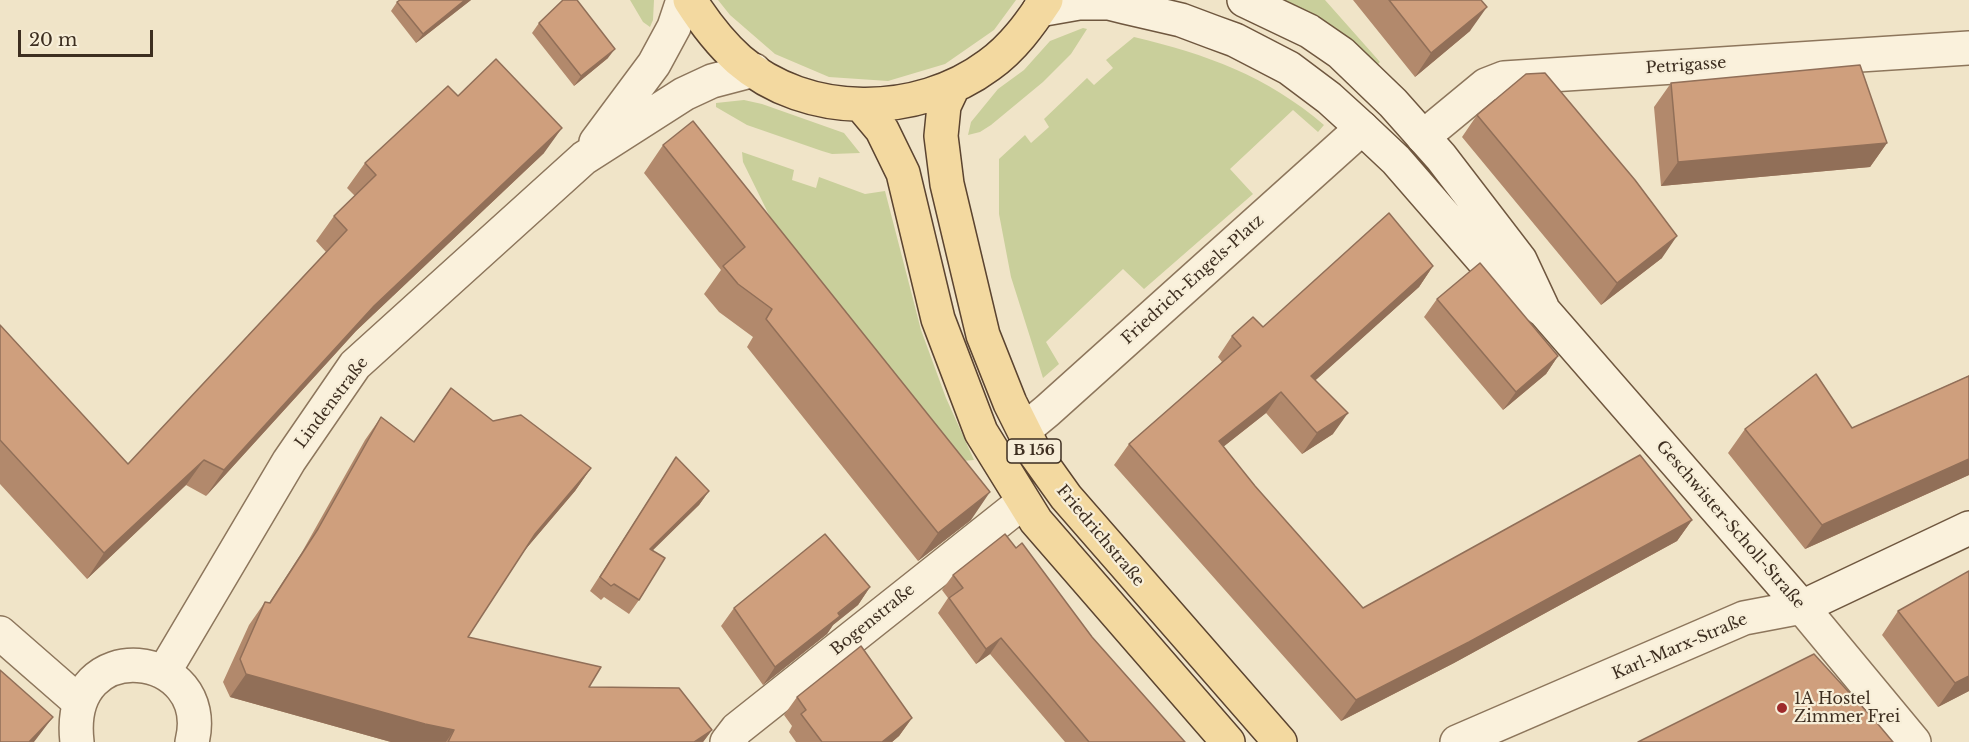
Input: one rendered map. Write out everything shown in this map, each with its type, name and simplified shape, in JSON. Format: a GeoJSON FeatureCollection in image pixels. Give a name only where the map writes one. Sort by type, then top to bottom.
{"type":"FeatureCollection","features":[{"type":"Feature","properties":{"kind":"main road"},"geometry":{"type":"LineString","coordinates":[[690,0],[709,30],[740,61],[754,70],[777,84],[818,99],[861,105],[908,102],[953,87],[990,65],[1021,36],[1042,5]]}},
{"type":"Feature","properties":{"kind":"main road","name":"Friedrichstraße"},"geometry":{"type":"LineString","coordinates":[[953,87],[944,106],[941,136],[947,184],[983,335],[1010,403],[1036,454],[1066,497],[1280,742]]}},
{"type":"Feature","properties":{"kind":"main road","name":"B 156"},"geometry":{"type":"LineString","coordinates":[[861,105],[882,130],[903,173],[938,319],[981,432],[1036,521],[1228,742]]}},
{"type":"Feature","properties":{"kind":"street","name":"Lindenstraße"},"geometry":{"type":"LineString","coordinates":[[584,158],[654,64],[674,27],[683,0]]}},
{"type":"Feature","properties":{"kind":"street","name":"Geschwister-Scholl-Straße"},"geometry":{"type":"LineString","coordinates":[[1244,0],[1309,31],[1341,52],[1393,103],[1441,157],[1520,260],[1544,311]]}},
{"type":"Feature","properties":{"kind":"street","name":"Geschwister-Scholl-Straße"},"geometry":{"type":"LineString","coordinates":[[1042,5],[1109,3],[1192,24],[1235,40],[1289,68],[1329,99],[1396,160],[1497,275],[1544,311],[1802,607],[1914,742]]}},
{"type":"Feature","properties":{"kind":"street","name":"Petrigasse"},"geometry":{"type":"LineString","coordinates":[[1423,136],[1486,85],[1504,78],[1969,48]]}},
{"type":"Feature","properties":{"kind":"street","name":"Lindenstraße"},"geometry":{"type":"LineString","coordinates":[[164,672],[289,461],[355,365],[584,158],[684,94],[712,81],[754,70]]}},
{"type":"Feature","properties":{"kind":"street","name":"Friedrich-Engels-Platz"},"geometry":{"type":"LineString","coordinates":[[1024,430],[1362,128]]}},
{"type":"Feature","properties":{"kind":"street","name":"Bogenstraße"},"geometry":{"type":"LineString","coordinates":[[728,742],[737,729],[1023,502]]}},
{"type":"Feature","properties":{"kind":"street","name":"Karl-Marx-Straße"},"geometry":{"type":"LineString","coordinates":[[1457,742],[1744,618],[1802,607],[1969,528]]}},
{"type":"Feature","properties":{"kind":"street"},"geometry":{"type":"LineString","coordinates":[[0,633],[79,702]]}},
{"type":"Feature","properties":{"kind":"street"},"geometry":{"type":"LineString","coordinates":[[77,742],[75,722],[79,702],[90,685],[105,672],[125,665],[145,666],[164,672],[180,684],[190,700],[197,741]]}},
{"type":"Feature","properties":{"kind":"green space"},"geometry":{"type":"Polygon","coordinates":[[[630,0],[654,0],[653,20],[650,27],[643,22],[630,0]]]}},
{"type":"Feature","properties":{"kind":"green space"},"geometry":{"type":"Polygon","coordinates":[[[718,0],[1016,0],[994,30],[945,64],[888,81],[829,77],[775,54],[730,15],[718,0]]]}},
{"type":"Feature","properties":{"kind":"green space"},"geometry":{"type":"Polygon","coordinates":[[[1283,0],[1325,0],[1380,62],[1377,65],[1316,18],[1283,0]]]}},
{"type":"Feature","properties":{"kind":"green space"},"geometry":{"type":"Polygon","coordinates":[[[1083,28],[1087,29],[1071,54],[1043,82],[991,125],[980,132],[968,135],[971,122],[998,89],[1024,70],[1050,41],[1083,28]]]}},
{"type":"Feature","properties":{"kind":"green space"},"geometry":{"type":"Polygon","coordinates":[[[1134,37],[1186,51],[1235,69],[1280,93],[1324,125],[1318,132],[1293,110],[1230,169],[1253,194],[1144,289],[1123,269],[1046,342],[1059,364],[1043,378],[1011,277],[999,214],[999,159],[1025,135],[1031,143],[1049,127],[1044,119],[1087,78],[1094,85],[1113,68],[1106,60],[1134,37]]]}},
{"type":"Feature","properties":{"kind":"green space"},"geometry":{"type":"Polygon","coordinates":[[[744,100],[762,104],[844,133],[860,153],[832,154],[822,151],[747,125],[716,107],[716,103],[744,100]]]}},
{"type":"Feature","properties":{"kind":"green space"},"geometry":{"type":"Polygon","coordinates":[[[742,152],[794,170],[792,180],[816,188],[819,177],[865,194],[885,191],[921,330],[946,398],[974,460],[963,461],[771,219],[743,162],[742,152]]]}},
{"type":"Feature","properties":{"kind":"building"},"geometry":{"type":"Polygon","coordinates":[[[400,0],[465,0],[423,34],[397,2],[400,0]]]}},
{"type":"Feature","properties":{"kind":"building"},"geometry":{"type":"Polygon","coordinates":[[[563,0],[577,0],[615,49],[581,76],[539,23],[563,0]]]}},
{"type":"Feature","properties":{"kind":"building"},"geometry":{"type":"Polygon","coordinates":[[[1389,0],[1481,0],[1487,7],[1431,53],[1389,0]]]}},
{"type":"Feature","properties":{"kind":"building"},"geometry":{"type":"Polygon","coordinates":[[[496,59],[562,128],[374,306],[224,470],[204,460],[104,553],[0,440],[0,325],[128,464],[347,230],[334,216],[376,175],[365,163],[448,86],[458,96],[496,59]]]}},
{"type":"Feature","properties":{"kind":"building"},"geometry":{"type":"Polygon","coordinates":[[[1860,65],[1887,143],[1678,162],[1671,83],[1860,65]]]}},
{"type":"Feature","properties":{"kind":"building"},"geometry":{"type":"Polygon","coordinates":[[[1545,73],[1635,180],[1677,236],[1617,283],[1477,115],[1526,74],[1545,73]]]}},
{"type":"Feature","properties":{"kind":"building"},"geometry":{"type":"Polygon","coordinates":[[[693,121],[990,492],[938,533],[766,319],[772,309],[738,284],[723,266],[745,247],[663,145],[693,121]]]}},
{"type":"Feature","properties":{"kind":"building"},"geometry":{"type":"Polygon","coordinates":[[[1389,213],[1433,266],[1311,376],[1348,413],[1317,433],[1281,392],[1219,441],[1255,486],[1363,608],[1640,455],[1692,520],[1469,642],[1356,700],[1129,444],[1241,346],[1232,336],[1253,317],[1263,327],[1389,213]]]}},
{"type":"Feature","properties":{"kind":"building"},"geometry":{"type":"Polygon","coordinates":[[[1480,263],[1558,356],[1516,392],[1437,299],[1480,263]]]}},
{"type":"Feature","properties":{"kind":"building"},"geometry":{"type":"Polygon","coordinates":[[[1816,374],[1852,428],[1969,376],[1969,459],[1822,525],[1745,429],[1816,374]]]}},
{"type":"Feature","properties":{"kind":"building"},"geometry":{"type":"Polygon","coordinates":[[[451,388],[493,421],[521,415],[591,468],[535,534],[468,637],[601,667],[589,687],[679,688],[712,730],[694,742],[448,742],[454,730],[246,674],[240,659],[265,602],[270,603],[318,529],[381,417],[414,442],[451,388]]]}},
{"type":"Feature","properties":{"kind":"building"},"geometry":{"type":"Polygon","coordinates":[[[676,457],[709,491],[650,549],[665,558],[639,600],[614,584],[611,586],[600,577],[676,457]]]}},
{"type":"Feature","properties":{"kind":"building"},"geometry":{"type":"Polygon","coordinates":[[[825,534],[870,587],[838,613],[840,616],[775,667],[734,608],[825,534]]]}},
{"type":"Feature","properties":{"kind":"building"},"geometry":{"type":"Polygon","coordinates":[[[1005,534],[1016,548],[1022,543],[1092,637],[1185,742],[1089,742],[1001,638],[986,649],[949,598],[963,588],[953,575],[1005,534]]]}},
{"type":"Feature","properties":{"kind":"building"},"geometry":{"type":"Polygon","coordinates":[[[1969,571],[1969,676],[1955,683],[1898,611],[1969,571]]]}},
{"type":"Feature","properties":{"kind":"building"},"geometry":{"type":"Polygon","coordinates":[[[861,646],[912,718],[882,742],[822,742],[801,714],[806,710],[797,697],[861,646]]]}},
{"type":"Feature","properties":{"kind":"building"},"geometry":{"type":"Polygon","coordinates":[[[1814,654],[1893,742],[1638,742],[1814,654]]]}},
{"type":"Feature","properties":{"kind":"building"},"geometry":{"type":"Polygon","coordinates":[[[0,670],[53,717],[29,742],[0,742],[0,670]]]}},
{"type":"Feature","properties":{"kind":"place","name":"1A Hostel Zimmer Frei"},"geometry":{"type":"Point","coordinates":[1782,708]}}]}
